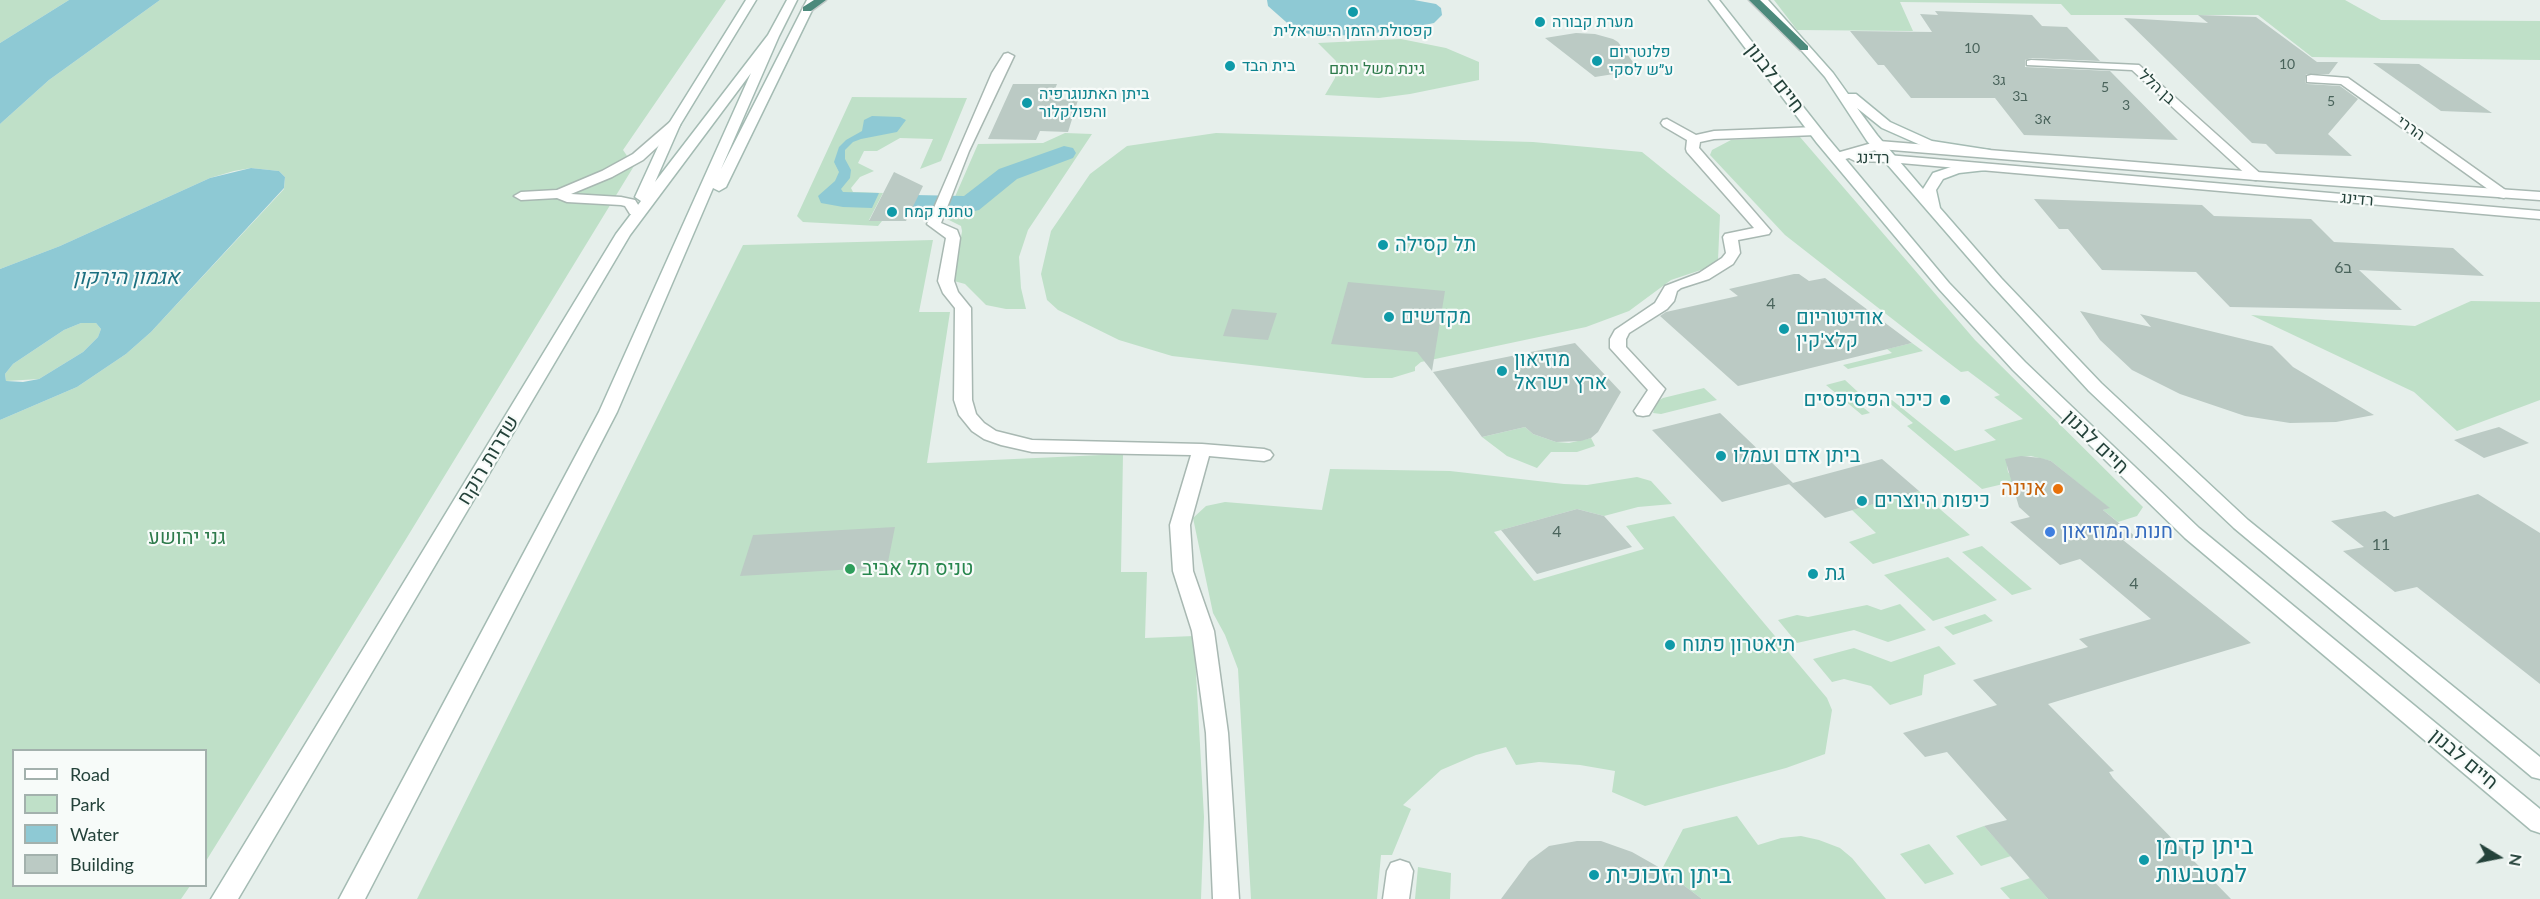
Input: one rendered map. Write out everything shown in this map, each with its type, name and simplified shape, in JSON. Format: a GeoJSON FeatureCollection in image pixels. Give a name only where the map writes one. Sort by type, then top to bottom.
{"type":"FeatureCollection","features":[{"type":"Feature","properties":{"kind":"highway"},"geometry":{"type":"LineString","coordinates":[[810,4],[821,0]]}},
{"type":"Feature","properties":{"kind":"highway"},"geometry":{"type":"LineString","coordinates":[[1754,0],[1804,48]]}},
{"type":"Feature","properties":{"kind":"main road"},"geometry":{"type":"LineString","coordinates":[[623,234],[675,125],[751,0]]}},
{"type":"Feature","properties":{"kind":"main road","name":"שדרות רוקח"},"geometry":{"type":"LineString","coordinates":[[352,899],[608,412],[773,36],[792,0]]}},
{"type":"Feature","properties":{"kind":"main road","name":"חיים לבנון"},"geometry":{"type":"LineString","coordinates":[[1714,0],[1816,132],[1959,302],[2019,366],[2161,505],[2276,605],[2540,823]]}},
{"type":"Feature","properties":{"kind":"main road","name":"חיים לבנון"},"geometry":{"type":"LineString","coordinates":[[1762,0],[1829,75],[1872,138],[1996,281],[2095,387],[2241,524],[2540,770]]}},
{"type":"Feature","properties":{"kind":"main road"},"geometry":{"type":"LineString","coordinates":[[608,412],[810,4]]}},
{"type":"Feature","properties":{"kind":"main road","name":"שדרות רוקח"},"geometry":{"type":"LineString","coordinates":[[225,899],[623,234],[773,36]]}},
{"type":"Feature","properties":{"kind":"main road"},"geometry":{"type":"LineString","coordinates":[[1008,56],[963,151],[934,224],[952,233],[953,238],[946,281],[951,293],[963,308],[963,400],[968,415],[990,435],[1001,440],[1032,446],[1202,450],[1264,455]]}},
{"type":"Feature","properties":{"kind":"main road","name":"בן הלל"},"geometry":{"type":"LineString","coordinates":[[2031,63],[2135,67],[2256,176]]}},
{"type":"Feature","properties":{"kind":"main road"},"geometry":{"type":"LineString","coordinates":[[1829,75],[1886,125],[1930,144],[1985,153]]}},
{"type":"Feature","properties":{"kind":"main road","name":"הררי"},"geometry":{"type":"LineString","coordinates":[[2311,79],[2344,81],[2504,194]]}},
{"type":"Feature","properties":{"kind":"main road"},"geometry":{"type":"LineString","coordinates":[[1667,123],[1694,139],[1714,135],[1816,132]]}},
{"type":"Feature","properties":{"kind":"main road"},"geometry":{"type":"LineString","coordinates":[[521,196],[558,194],[599,178],[638,157],[675,125]]}},
{"type":"Feature","properties":{"kind":"main road"},"geometry":{"type":"LineString","coordinates":[[1643,411],[1657,389],[1618,348],[1618,339],[1623,330],[1666,301],[1670,289],[1676,285],[1704,276],[1728,261],[1733,253],[1730,237],[1764,231],[1692,149],[1694,139]]}},
{"type":"Feature","properties":{"kind":"main road","name":"רדינג"},"geometry":{"type":"LineString","coordinates":[[1884,151],[1981,167],[2540,215]]}},
{"type":"Feature","properties":{"kind":"main road","name":"רדינג"},"geometry":{"type":"LineString","coordinates":[[1838,157],[1884,151],[1985,153],[2256,176],[2540,196]]}},
{"type":"Feature","properties":{"kind":"main road"},"geometry":{"type":"LineString","coordinates":[[2057,160],[2049,163],[2048,168],[2064,174]]}},
{"type":"Feature","properties":{"kind":"main road"},"geometry":{"type":"LineString","coordinates":[[1933,208],[1929,190],[1938,176],[1957,169],[1981,167]]}},
{"type":"Feature","properties":{"kind":"main road"},"geometry":{"type":"LineString","coordinates":[[558,194],[567,198],[621,201],[630,203],[635,211]]}},
{"type":"Feature","properties":{"kind":"main road"},"geometry":{"type":"LineString","coordinates":[[1202,450],[1180,525],[1183,571],[1203,631],[1217,733],[1226,899]]}},
{"type":"Feature","properties":{"kind":"main road"},"geometry":{"type":"LineString","coordinates":[[1396,899],[1400,871]]}},
{"type":"Feature","properties":{"kind":"green space"},"geometry":{"type":"Polygon","coordinates":[[[0,0],[69,0],[0,43],[0,0]]]}},
{"type":"Feature","properties":{"kind":"green space","name":"גני יהושע"},"geometry":{"type":"Polygon","coordinates":[[[160,0],[726,0],[623,150],[634,166],[207,859],[207,749],[12,749],[12,887],[189,887],[181,899],[0,899],[0,420],[77,387],[126,354],[151,332],[284,189],[285,177],[279,171],[251,168],[210,178],[60,246],[0,269],[0,124],[49,80],[160,0]]]}},
{"type":"Feature","properties":{"kind":"green space"},"geometry":{"type":"Polygon","coordinates":[[[1774,0],[2345,0],[2381,20],[2540,21],[2540,60],[2312,57],[2258,15],[2071,15],[2061,4],[1900,2],[1913,31],[1797,30],[1774,0]]]}},
{"type":"Feature","properties":{"kind":"green space","name":"גינת משל יותם"},"geometry":{"type":"Polygon","coordinates":[[[1401,39],[1446,48],[1479,62],[1479,80],[1379,98],[1325,95],[1335,78],[1336,61],[1318,43],[1401,39]]]}},
{"type":"Feature","properties":{"kind":"green space"},"geometry":{"type":"Polygon","coordinates":[[[852,97],[967,98],[941,161],[920,169],[933,139],[900,138],[877,151],[864,151],[858,163],[874,171],[860,177],[851,188],[853,192],[883,193],[869,220],[882,221],[878,226],[803,222],[797,216],[852,97]]]}},
{"type":"Feature","properties":{"kind":"green space"},"geometry":{"type":"Polygon","coordinates":[[[1065,133],[1092,134],[1028,230],[1019,257],[1021,288],[1026,309],[1006,309],[986,305],[965,284],[954,281],[962,231],[961,226],[947,219],[978,144],[1043,143],[1065,133]]]}},
{"type":"Feature","properties":{"kind":"green space","name":"תל קסילה"},"geometry":{"type":"Polygon","coordinates":[[[1216,133],[1533,142],[1642,152],[1720,215],[1718,260],[1710,267],[1671,280],[1629,311],[1586,327],[1421,362],[1415,367],[1415,371],[1392,378],[1365,378],[1172,356],[1119,340],[1058,310],[1047,300],[1041,274],[1051,231],[1090,174],[1127,146],[1216,133]]]}},
{"type":"Feature","properties":{"kind":"green space"},"geometry":{"type":"Polygon","coordinates":[[[1800,137],[1975,340],[2143,507],[2137,516],[2118,522],[2103,510],[2109,508],[2051,461],[2031,456],[2014,458],[2009,461],[2008,472],[2016,481],[1982,489],[1907,426],[1913,423],[1887,401],[1892,400],[1955,451],[1996,440],[1984,430],[2023,419],[1994,397],[2000,395],[1968,371],[1961,372],[1785,235],[1710,155],[1712,150],[1731,140],[1800,137]]]}},
{"type":"Feature","properties":{"kind":"green space","name":"טניס תל אביב"},"geometry":{"type":"Polygon","coordinates":[[[933,240],[919,312],[950,312],[927,463],[1123,454],[1121,572],[1147,572],[1145,638],[1194,636],[1204,817],[1201,899],[417,899],[743,245],[933,240]]]}},
{"type":"Feature","properties":{"kind":"green space"},"geometry":{"type":"Polygon","coordinates":[[[2471,301],[2540,302],[2540,400],[2457,431],[2414,392],[2251,315],[2415,326],[2471,301]]]}},
{"type":"Feature","properties":{"kind":"green space"},"geometry":{"type":"Polygon","coordinates":[[[81,323],[96,323],[101,329],[98,337],[83,352],[39,379],[6,381],[5,374],[13,364],[64,330],[81,323]]]}},
{"type":"Feature","properties":{"kind":"green space"},"geometry":{"type":"Polygon","coordinates":[[[1912,343],[1923,351],[1848,369],[1843,365],[1892,353],[1887,349],[1912,343]]]}},
{"type":"Feature","properties":{"kind":"green space"},"geometry":{"type":"Polygon","coordinates":[[[1845,380],[1858,392],[1848,395],[1870,413],[1862,415],[1826,385],[1845,380]]]}},
{"type":"Feature","properties":{"kind":"green space"},"geometry":{"type":"Polygon","coordinates":[[[1704,388],[1717,400],[1661,414],[1653,413],[1656,402],[1663,398],[1704,388]]]}},
{"type":"Feature","properties":{"kind":"green space"},"geometry":{"type":"Polygon","coordinates":[[[1525,427],[1533,434],[1556,442],[1569,443],[1591,438],[1595,446],[1577,452],[1551,452],[1537,468],[1507,456],[1482,437],[1525,427]]]}},
{"type":"Feature","properties":{"kind":"green space"},"geometry":{"type":"Polygon","coordinates":[[[1330,469],[1450,471],[1587,485],[1637,477],[1651,481],[1672,504],[1638,507],[1604,516],[1577,509],[1494,532],[1534,581],[1644,549],[1626,526],[1674,516],[1827,698],[1832,710],[1825,754],[1786,768],[1645,806],[1612,792],[1615,771],[1580,765],[1539,762],[1516,765],[1506,747],[1476,755],[1441,770],[1403,805],[1411,809],[1392,855],[1381,855],[1377,899],[1251,899],[1238,669],[1225,635],[1213,613],[1193,518],[1206,506],[1225,502],[1322,510],[1330,469]]]}},
{"type":"Feature","properties":{"kind":"green space"},"geometry":{"type":"Polygon","coordinates":[[[1919,491],[1970,535],[1873,564],[1849,542],[1876,533],[1852,510],[1919,491]]]}},
{"type":"Feature","properties":{"kind":"green space"},"geometry":{"type":"Polygon","coordinates":[[[1982,546],[2032,589],[2012,595],[1962,552],[1982,546]]]}},
{"type":"Feature","properties":{"kind":"green space"},"geometry":{"type":"Polygon","coordinates":[[[1948,557],[1997,600],[1933,621],[1884,575],[1948,557]]]}},
{"type":"Feature","properties":{"kind":"green space"},"geometry":{"type":"Polygon","coordinates":[[[1900,604],[1926,630],[1888,642],[1854,630],[1797,643],[1778,620],[1797,615],[1808,617],[1867,605],[1881,610],[1900,604]]]}},
{"type":"Feature","properties":{"kind":"green space"},"geometry":{"type":"Polygon","coordinates":[[[1985,614],[1993,621],[1953,635],[1944,627],[1985,614]]]}},
{"type":"Feature","properties":{"kind":"green space"},"geometry":{"type":"Polygon","coordinates":[[[1939,646],[1956,664],[1924,675],[1922,695],[1890,705],[1871,686],[1844,679],[1832,682],[1813,659],[1854,648],[1891,662],[1939,646]]]}},
{"type":"Feature","properties":{"kind":"green space"},"geometry":{"type":"Polygon","coordinates":[[[1737,816],[1758,845],[1781,838],[1801,836],[1840,848],[1852,858],[1886,899],[1702,899],[1662,869],[1683,829],[1737,816]]]}},
{"type":"Feature","properties":{"kind":"green space"},"geometry":{"type":"Polygon","coordinates":[[[1984,826],[2011,856],[1981,866],[1956,836],[1984,826]]]}},
{"type":"Feature","properties":{"kind":"green space"},"geometry":{"type":"Polygon","coordinates":[[[1929,844],[1954,874],[1925,884],[1900,854],[1929,844]]]}},
{"type":"Feature","properties":{"kind":"green space"},"geometry":{"type":"Polygon","coordinates":[[[1418,867],[1451,873],[1450,899],[1415,899],[1418,867]]]}},
{"type":"Feature","properties":{"kind":"green space"},"geometry":{"type":"Polygon","coordinates":[[[2030,878],[2048,899],[2010,899],[2000,888],[2030,878]]]}},
{"type":"Feature","properties":{"kind":"water"},"geometry":{"type":"Polygon","coordinates":[[[69,0],[160,0],[49,80],[0,124],[0,43],[69,0]]]}},
{"type":"Feature","properties":{"kind":"water"},"geometry":{"type":"Polygon","coordinates":[[[1267,0],[1414,0],[1436,4],[1441,8],[1442,15],[1434,23],[1401,30],[1322,36],[1294,29],[1268,6],[1267,0]]]}},
{"type":"Feature","properties":{"kind":"water"},"geometry":{"type":"Polygon","coordinates":[[[872,116],[900,117],[906,120],[897,132],[861,139],[853,142],[845,150],[845,159],[851,170],[850,178],[841,189],[843,192],[879,193],[872,208],[843,207],[821,203],[818,196],[835,181],[839,172],[834,162],[839,147],[862,131],[864,120],[872,116]]]}},
{"type":"Feature","properties":{"kind":"water","name":"אגמון הירקון"},"geometry":{"type":"Polygon","coordinates":[[[251,168],[279,171],[285,177],[284,188],[151,332],[126,354],[77,387],[0,420],[0,269],[60,246],[210,178],[251,168]],[[81,323],[64,330],[13,364],[5,374],[6,381],[23,382],[39,379],[83,352],[98,337],[101,329],[96,323],[81,323]]]}},
{"type":"Feature","properties":{"kind":"building"},"geometry":{"type":"Polygon","coordinates":[[[1935,11],[2032,15],[2042,26],[2067,27],[2100,61],[2031,58],[2025,60],[2025,67],[2110,71],[2178,140],[2024,135],[1995,98],[1911,98],[1884,65],[1878,65],[1850,31],[1932,32],[1920,14],[1938,15],[1935,11]]]}},
{"type":"Feature","properties":{"kind":"building"},"geometry":{"type":"Polygon","coordinates":[[[2198,15],[2256,17],[2317,62],[2338,62],[2329,74],[2306,74],[2305,82],[2340,86],[2358,99],[2328,134],[2352,156],[2276,154],[2266,144],[2252,143],[2124,18],[2208,23],[2198,15]]]}},
{"type":"Feature","properties":{"kind":"building","name":"פלנטריום ע״ש לסקי"},"geometry":{"type":"Polygon","coordinates":[[[1576,33],[1595,34],[1613,39],[1618,42],[1639,70],[1595,77],[1545,38],[1576,33]]]}},
{"type":"Feature","properties":{"kind":"building"},"geometry":{"type":"Polygon","coordinates":[[[2373,63],[2419,64],[2492,113],[2441,111],[2373,63]]]}},
{"type":"Feature","properties":{"kind":"building","name":"ביתן האתנוגרפיה והפולקלור"},"geometry":{"type":"Polygon","coordinates":[[[1013,84],[1057,84],[1051,99],[1078,100],[1068,132],[1040,131],[1036,140],[988,139],[1013,84]]]}},
{"type":"Feature","properties":{"kind":"building","name":"טחנת קמח"},"geometry":{"type":"Polygon","coordinates":[[[894,172],[923,186],[906,221],[869,221],[894,172]]]}},
{"type":"Feature","properties":{"kind":"building"},"geometry":{"type":"Polygon","coordinates":[[[2034,199],[2202,205],[2214,216],[2311,219],[2334,242],[2453,248],[2484,276],[2359,270],[2402,310],[2230,307],[2196,272],[2102,270],[2068,229],[2059,229],[2034,199]]]}},
{"type":"Feature","properties":{"kind":"building","name":"אודיטוריום קלצ'קין"},"geometry":{"type":"Polygon","coordinates":[[[1799,274],[1809,281],[1825,278],[1912,343],[1738,386],[1660,316],[1666,312],[1738,296],[1729,289],[1799,274]]]}},
{"type":"Feature","properties":{"kind":"building","name":"מקדשים"},"geometry":{"type":"Polygon","coordinates":[[[1348,282],[1445,291],[1432,371],[1417,352],[1331,344],[1348,282]]]}},
{"type":"Feature","properties":{"kind":"building"},"geometry":{"type":"Polygon","coordinates":[[[1232,309],[1277,313],[1268,340],[1223,336],[1232,309]]]}},
{"type":"Feature","properties":{"kind":"building"},"geometry":{"type":"Polygon","coordinates":[[[2080,311],[2151,327],[2140,314],[2272,346],[2293,367],[2374,415],[2336,422],[2290,423],[2245,416],[2180,394],[2132,370],[2100,340],[2080,311]]]}},
{"type":"Feature","properties":{"kind":"building"},"geometry":{"type":"Polygon","coordinates":[[[1575,343],[1621,392],[1598,432],[1591,438],[1581,441],[1556,442],[1533,434],[1525,427],[1482,437],[1433,372],[1575,343]]]}},
{"type":"Feature","properties":{"kind":"building","name":"ביתן אדם ועמלו"},"geometry":{"type":"Polygon","coordinates":[[[1720,413],[1793,483],[1722,502],[1652,430],[1720,413]]]}},
{"type":"Feature","properties":{"kind":"building"},"geometry":{"type":"Polygon","coordinates":[[[2499,427],[2529,443],[2484,458],[2454,440],[2499,427]]]}},
{"type":"Feature","properties":{"kind":"building"},"geometry":{"type":"Polygon","coordinates":[[[2021,456],[2051,461],[2110,508],[2103,510],[2136,537],[2123,540],[2251,643],[2048,704],[2114,771],[2109,772],[2113,778],[2231,899],[2048,899],[1984,826],[2007,820],[1947,752],[1925,757],[1903,733],[1997,705],[1973,680],[2088,647],[2079,639],[2151,619],[2080,559],[2060,565],[2010,522],[2030,517],[2019,507],[2005,459],[2021,456]]]}},
{"type":"Feature","properties":{"kind":"building","name":"כיפות היוצרים"},"geometry":{"type":"Polygon","coordinates":[[[1882,459],[1919,491],[1825,518],[1789,484],[1882,459]]]}},
{"type":"Feature","properties":{"kind":"building"},"geometry":{"type":"Polygon","coordinates":[[[2478,494],[2540,533],[2540,684],[2417,587],[2395,592],[2343,551],[2364,547],[2331,521],[2385,511],[2394,517],[2478,494]]]}},
{"type":"Feature","properties":{"kind":"building"},"geometry":{"type":"Polygon","coordinates":[[[1577,509],[1604,516],[1632,547],[1537,574],[1501,530],[1577,509]]]}},
{"type":"Feature","properties":{"kind":"building","name":"טניס תל אביב"},"geometry":{"type":"Polygon","coordinates":[[[895,527],[887,567],[740,576],[753,535],[895,527]]]}},
{"type":"Feature","properties":{"kind":"building","name":"ביתן הזכוכית"},"geometry":{"type":"Polygon","coordinates":[[[1577,841],[1601,841],[1632,852],[1662,869],[1702,899],[1501,899],[1529,861],[1549,846],[1577,841]]]}},
{"type":"Feature","properties":{"kind":"waterway"},"geometry":{"type":"LineString","coordinates":[[915,203],[970,204],[1008,174],[1064,153]]}},
{"type":"Feature","properties":{"kind":"place","name":"קפסולת הזמן הישראלית"},"geometry":{"type":"Point","coordinates":[1353,12]}},
{"type":"Feature","properties":{"kind":"place","name":"מערת קבורה"},"geometry":{"type":"Point","coordinates":[1540,22]}},
{"type":"Feature","properties":{"kind":"place","name":"פלנטריום ע״ש לסקי"},"geometry":{"type":"Point","coordinates":[1597,61]}},
{"type":"Feature","properties":{"kind":"place","name":"בית הבד"},"geometry":{"type":"Point","coordinates":[1230,66]}},
{"type":"Feature","properties":{"kind":"place","name":"ביתן האתנוגרפיה והפולקלור"},"geometry":{"type":"Point","coordinates":[1027,103]}},
{"type":"Feature","properties":{"kind":"place","name":"טחנת קמח"},"geometry":{"type":"Point","coordinates":[892,212]}},
{"type":"Feature","properties":{"kind":"place","name":"תל קסילה"},"geometry":{"type":"Point","coordinates":[1383,245]}},
{"type":"Feature","properties":{"kind":"place","name":"מקדשים"},"geometry":{"type":"Point","coordinates":[1389,317]}},
{"type":"Feature","properties":{"kind":"place","name":"אודיטוריום קלצ'קין"},"geometry":{"type":"Point","coordinates":[1784,329]}},
{"type":"Feature","properties":{"kind":"place","name":"מוזיאון ארץ ישראל"},"geometry":{"type":"Point","coordinates":[1502,371]}},
{"type":"Feature","properties":{"kind":"place","name":"כיכר הפסיפסים"},"geometry":{"type":"Point","coordinates":[1945,400]}},
{"type":"Feature","properties":{"kind":"place","name":"ביתן אדם ועמלו"},"geometry":{"type":"Point","coordinates":[1721,456]}},
{"type":"Feature","properties":{"kind":"place","name":"אנינה"},"geometry":{"type":"Point","coordinates":[2058,489]}},
{"type":"Feature","properties":{"kind":"place","name":"כיפות היוצרים"},"geometry":{"type":"Point","coordinates":[1862,501]}},
{"type":"Feature","properties":{"kind":"place","name":"חנות המוזיאון"},"geometry":{"type":"Point","coordinates":[2050,532]}},
{"type":"Feature","properties":{"kind":"place","name":"טניס תל אביב"},"geometry":{"type":"Point","coordinates":[850,569]}},
{"type":"Feature","properties":{"kind":"place","name":"גת"},"geometry":{"type":"Point","coordinates":[1813,574]}},
{"type":"Feature","properties":{"kind":"place","name":"תיאטרון פתוח"},"geometry":{"type":"Point","coordinates":[1670,645]}},
{"type":"Feature","properties":{"kind":"place","name":"ביתן קדמן למטבעות"},"geometry":{"type":"Point","coordinates":[2144,860]}},
{"type":"Feature","properties":{"kind":"place","name":"ביתן הזכוכית"},"geometry":{"type":"Point","coordinates":[1594,875]}}]}
